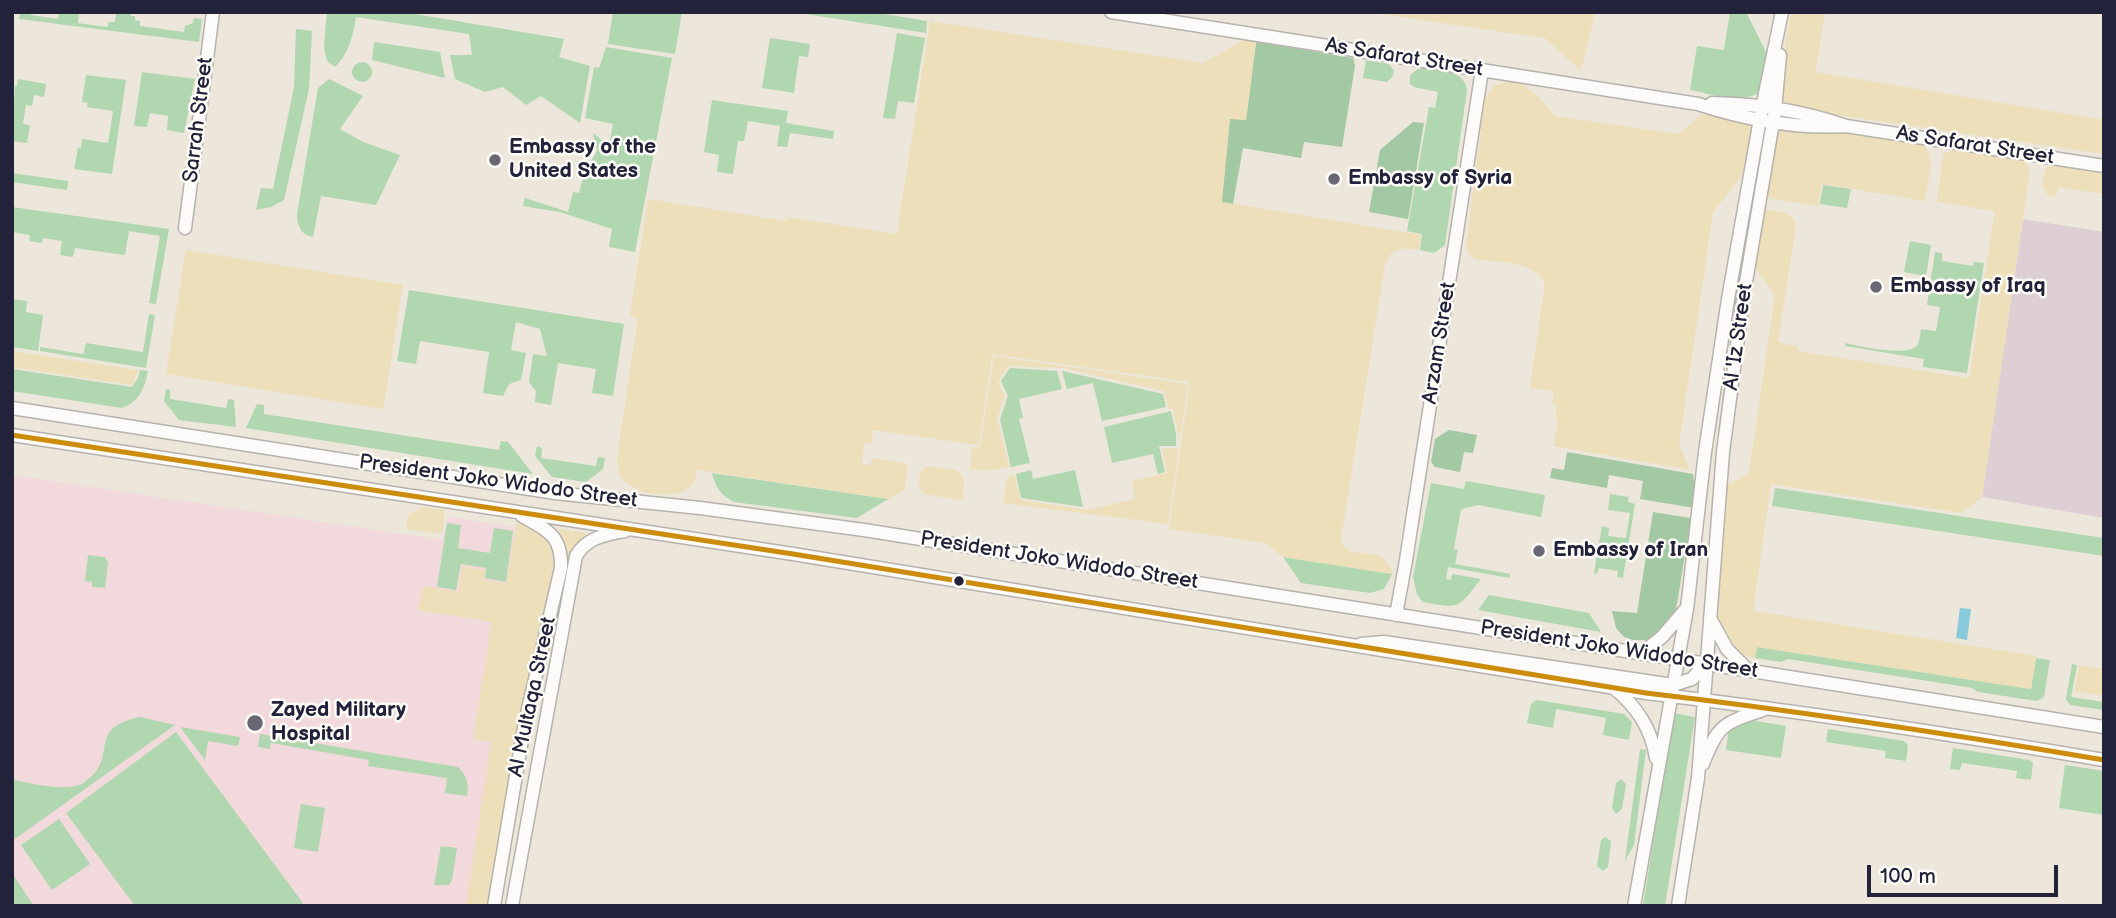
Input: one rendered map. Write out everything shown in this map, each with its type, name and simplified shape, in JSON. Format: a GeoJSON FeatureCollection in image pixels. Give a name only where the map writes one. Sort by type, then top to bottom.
{"type":"FeatureCollection","features":[{"type":"Feature","properties":{"kind":"street","name":"Sarrah Street"},"geometry":{"type":"LineString","coordinates":[[185,228],[213,12]]}},
{"type":"Feature","properties":{"kind":"street","name":"As Safarat Street"},"geometry":{"type":"LineString","coordinates":[[1111,12],[1767,114],[1803,126],[1846,126],[2104,166]]}},
{"type":"Feature","properties":{"kind":"street","name":"Al 'Iz Street"},"geometry":{"type":"LineString","coordinates":[[1698,778],[1723,452],[1783,12]]}},
{"type":"Feature","properties":{"kind":"street","name":"Arzam Street"},"geometry":{"type":"LineString","coordinates":[[1396,615],[1482,70]]}},
{"type":"Feature","properties":{"kind":"street","name":"Al 'Iz Street"},"geometry":{"type":"LineString","coordinates":[[1634,906],[1687,609],[1705,452],[1724,323],[1767,114]]}},
{"type":"Feature","properties":{"kind":"street","name":"President Joko Widodo Street"},"geometry":{"type":"LineString","coordinates":[[12,408],[555,493],[700,508],[864,530],[2104,727]]}},
{"type":"Feature","properties":{"kind":"street","name":"President Joko Widodo Street"},"geometry":{"type":"LineString","coordinates":[[12,435],[632,529],[1350,647],[1614,688],[1672,691],[1702,699],[1933,731],[2104,760]]}},
{"type":"Feature","properties":{"kind":"street","name":"Al Multaqa Street"},"geometry":{"type":"LineString","coordinates":[[495,906],[526,722],[561,568],[560,548],[551,533],[513,512]]}},
{"type":"Feature","properties":{"kind":"street","name":"Al Multaqa Street"},"geometry":{"type":"LineString","coordinates":[[512,906],[576,556],[586,543],[593,539],[632,529]]}},
{"type":"Feature","properties":{"kind":"street"},"geometry":{"type":"LineString","coordinates":[[1643,652],[1662,637],[1687,609]]}},
{"type":"Feature","properties":{"kind":"street"},"geometry":{"type":"LineString","coordinates":[[1710,617],[1727,649],[1749,670]]}},
{"type":"Feature","properties":{"kind":"street"},"geometry":{"type":"LineString","coordinates":[[1350,647],[1384,642],[1672,691],[1692,679],[1705,663]]}},
{"type":"Feature","properties":{"kind":"street"},"geometry":{"type":"LineString","coordinates":[[1614,688],[1632,704],[1646,724],[1654,747],[1657,771]]}},
{"type":"Feature","properties":{"kind":"street"},"geometry":{"type":"LineString","coordinates":[[1678,906],[1698,778],[1711,744],[1721,728],[1732,721],[1768,708]]}},
{"type":"Feature","properties":{"kind":"shaded area"},"geometry":{"type":"Polygon","coordinates":[[[2023,219],[2104,232],[2104,518],[1982,497],[2023,219]]]}},
{"type":"Feature","properties":{"kind":"shaded area","name":"Zayed Military Hospital"},"geometry":{"type":"Polygon","coordinates":[[[12,475],[442,540],[449,517],[527,529],[468,906],[12,906],[12,475]]]}},
{"type":"Feature","properties":{"kind":"green space"},"geometry":{"type":"Polygon","coordinates":[[[20,12],[58,19],[59,12],[79,12],[78,23],[107,27],[109,22],[115,22],[116,12],[131,13],[135,20],[140,21],[140,26],[184,32],[185,26],[193,23],[194,18],[202,19],[199,42],[19,19],[20,12]]]}},
{"type":"Feature","properties":{"kind":"green space"},"geometry":{"type":"Polygon","coordinates":[[[327,12],[403,12],[564,39],[559,57],[590,66],[580,123],[541,96],[526,105],[503,87],[485,92],[455,79],[450,55],[472,55],[469,34],[356,17],[350,44],[335,67],[327,61],[324,47],[327,12]]]}},
{"type":"Feature","properties":{"kind":"green space"},"geometry":{"type":"Polygon","coordinates":[[[613,12],[682,12],[675,54],[608,44],[613,12]]]}},
{"type":"Feature","properties":{"kind":"green space"},"geometry":{"type":"Polygon","coordinates":[[[793,12],[872,12],[927,21],[926,33],[793,12]]]}},
{"type":"Feature","properties":{"kind":"green space"},"geometry":{"type":"Polygon","coordinates":[[[1730,12],[1746,12],[1767,54],[1759,93],[1734,98],[1690,90],[1697,46],[1724,50],[1730,12]]]}},
{"type":"Feature","properties":{"kind":"green space"},"geometry":{"type":"Polygon","coordinates":[[[296,29],[312,31],[309,89],[284,200],[271,207],[256,210],[261,188],[273,189],[294,87],[296,29]]]}},
{"type":"Feature","properties":{"kind":"green space"},"geometry":{"type":"Polygon","coordinates":[[[897,33],[925,38],[914,103],[898,101],[895,119],[883,118],[897,33]]]}},
{"type":"Feature","properties":{"kind":"green space"},"geometry":{"type":"Polygon","coordinates":[[[770,38],[810,44],[808,57],[799,56],[794,93],[762,88],[770,38]]]}},
{"type":"Feature","properties":{"kind":"green space"},"geometry":{"type":"Polygon","coordinates":[[[374,42],[440,52],[445,78],[372,60],[374,42]]]}},
{"type":"Feature","properties":{"kind":"green space"},"geometry":{"type":"Polygon","coordinates":[[[1256,42],[1353,58],[1355,66],[1342,147],[1304,142],[1301,158],[1243,148],[1233,204],[1221,202],[1230,118],[1246,120],[1256,42]]]}},
{"type":"Feature","properties":{"kind":"green space"},"geometry":{"type":"Polygon","coordinates":[[[606,47],[672,58],[635,252],[609,247],[612,229],[560,212],[523,206],[525,198],[568,212],[573,192],[579,193],[585,170],[598,150],[590,147],[595,142],[593,133],[609,146],[613,124],[585,118],[594,67],[599,68],[606,47]]]}},
{"type":"Feature","properties":{"kind":"green space"},"geometry":{"type":"Polygon","coordinates":[[[1366,60],[1389,64],[1394,71],[1393,76],[1387,82],[1363,78],[1366,60]]]}},
{"type":"Feature","properties":{"kind":"green space"},"geometry":{"type":"Polygon","coordinates":[[[362,62],[369,65],[372,72],[369,79],[362,82],[355,79],[352,72],[355,65],[362,62]]]}},
{"type":"Feature","properties":{"kind":"green space"},"geometry":{"type":"Polygon","coordinates":[[[1423,68],[1456,75],[1465,83],[1467,90],[1445,245],[1434,253],[1420,250],[1422,234],[1407,231],[1429,107],[1435,108],[1438,92],[1410,84],[1410,75],[1423,68]]]}},
{"type":"Feature","properties":{"kind":"green space"},"geometry":{"type":"Polygon","coordinates":[[[142,72],[195,79],[184,133],[167,130],[168,116],[150,113],[147,127],[134,126],[142,72]]]}},
{"type":"Feature","properties":{"kind":"green space"},"geometry":{"type":"Polygon","coordinates":[[[86,75],[126,80],[112,174],[74,169],[82,139],[108,143],[113,111],[87,107],[88,103],[82,102],[86,75]]]}},
{"type":"Feature","properties":{"kind":"green space"},"geometry":{"type":"Polygon","coordinates":[[[18,79],[46,84],[44,97],[34,95],[32,106],[26,105],[23,124],[30,125],[27,143],[12,141],[15,86],[18,79]]]}},
{"type":"Feature","properties":{"kind":"green space"},"geometry":{"type":"Polygon","coordinates":[[[329,79],[363,96],[340,129],[363,142],[400,155],[376,205],[321,196],[313,237],[300,229],[297,214],[318,88],[329,79]]]}},
{"type":"Feature","properties":{"kind":"green space"},"geometry":{"type":"Polygon","coordinates":[[[712,100],[788,111],[786,123],[834,131],[833,139],[790,133],[787,147],[777,146],[780,126],[748,121],[744,141],[738,141],[733,174],[717,172],[719,155],[704,152],[712,100]]]}},
{"type":"Feature","properties":{"kind":"green space"},"geometry":{"type":"Polygon","coordinates":[[[1413,122],[1424,123],[1408,219],[1369,212],[1380,150],[1413,122]]]}},
{"type":"Feature","properties":{"kind":"green space"},"geometry":{"type":"Polygon","coordinates":[[[12,173],[68,181],[67,190],[12,182],[12,173]]]}},
{"type":"Feature","properties":{"kind":"green space"},"geometry":{"type":"Polygon","coordinates":[[[1823,185],[1851,189],[1847,208],[1820,204],[1823,185]]]}},
{"type":"Feature","properties":{"kind":"green space"},"geometry":{"type":"Polygon","coordinates":[[[12,207],[169,229],[156,304],[149,303],[160,236],[129,231],[125,255],[75,248],[73,257],[60,255],[62,241],[43,238],[42,243],[29,241],[30,235],[12,232],[12,207]]]}},
{"type":"Feature","properties":{"kind":"green space"},"geometry":{"type":"Polygon","coordinates":[[[1910,241],[1931,245],[1926,276],[1904,272],[1910,241]]]}},
{"type":"Feature","properties":{"kind":"green space"},"geometry":{"type":"Polygon","coordinates":[[[1935,252],[1942,253],[1942,261],[1973,266],[1974,262],[1984,263],[1967,373],[1923,367],[1924,359],[1845,346],[1845,343],[1905,351],[1917,345],[1921,329],[1936,331],[1940,307],[1927,305],[1935,252]]]}},
{"type":"Feature","properties":{"kind":"green space"},"geometry":{"type":"Polygon","coordinates":[[[409,290],[624,324],[613,396],[592,393],[596,369],[558,363],[551,405],[535,402],[536,391],[529,382],[533,354],[547,356],[540,329],[516,322],[511,350],[526,353],[521,380],[509,384],[503,396],[483,393],[489,352],[420,341],[416,364],[397,361],[409,290]]]}},
{"type":"Feature","properties":{"kind":"green space"},"geometry":{"type":"Polygon","coordinates":[[[12,299],[27,301],[26,312],[43,315],[38,351],[12,347],[12,299]]]}},
{"type":"Feature","properties":{"kind":"green space"},"geometry":{"type":"Polygon","coordinates":[[[149,314],[155,315],[146,368],[40,351],[40,347],[83,354],[86,343],[143,352],[149,314]]]}},
{"type":"Feature","properties":{"kind":"green space"},"geometry":{"type":"Polygon","coordinates":[[[1010,368],[1057,371],[1062,389],[1019,399],[1023,418],[1019,419],[1030,463],[1011,467],[1000,419],[1008,396],[1001,381],[1010,368]]]}},
{"type":"Feature","properties":{"kind":"green space"},"geometry":{"type":"Polygon","coordinates":[[[12,369],[132,387],[140,370],[148,371],[140,394],[122,408],[12,391],[12,369]]]}},
{"type":"Feature","properties":{"kind":"green space"},"geometry":{"type":"Polygon","coordinates":[[[1062,371],[1163,394],[1166,407],[1102,421],[1093,383],[1067,389],[1062,371]]]}},
{"type":"Feature","properties":{"kind":"green space"},"geometry":{"type":"Polygon","coordinates":[[[166,389],[170,390],[170,399],[226,408],[228,399],[234,400],[236,427],[179,420],[164,401],[166,389]]]}},
{"type":"Feature","properties":{"kind":"green space"},"geometry":{"type":"Polygon","coordinates":[[[257,404],[264,405],[264,414],[499,450],[501,441],[508,442],[533,474],[246,428],[257,404]]]}},
{"type":"Feature","properties":{"kind":"green space"},"geometry":{"type":"Polygon","coordinates":[[[1171,411],[1176,446],[1159,446],[1165,472],[1158,474],[1153,454],[1112,463],[1104,427],[1171,411]]]}},
{"type":"Feature","properties":{"kind":"green space"},"geometry":{"type":"Polygon","coordinates":[[[1449,430],[1477,435],[1473,453],[1464,452],[1460,472],[1435,467],[1431,462],[1435,439],[1449,430]]]}},
{"type":"Feature","properties":{"kind":"green space"},"geometry":{"type":"Polygon","coordinates":[[[537,446],[542,448],[541,458],[596,466],[598,457],[605,458],[603,469],[586,482],[552,477],[535,456],[537,446]]]}},
{"type":"Feature","properties":{"kind":"green space"},"geometry":{"type":"Polygon","coordinates":[[[1567,452],[1693,474],[1695,508],[1640,499],[1643,481],[1609,475],[1607,488],[1550,478],[1552,468],[1564,470],[1567,452]]]}},
{"type":"Feature","properties":{"kind":"green space"},"geometry":{"type":"Polygon","coordinates":[[[1031,470],[1033,479],[1075,470],[1083,507],[1021,498],[1016,474],[1031,470]]]}},
{"type":"Feature","properties":{"kind":"green space"},"geometry":{"type":"Polygon","coordinates":[[[712,473],[888,499],[857,518],[734,502],[719,490],[712,473]]]}},
{"type":"Feature","properties":{"kind":"green space"},"geometry":{"type":"Polygon","coordinates":[[[1466,481],[1545,495],[1541,517],[1479,505],[1461,509],[1454,549],[1458,550],[1455,564],[1510,574],[1510,578],[1448,567],[1446,579],[1451,580],[1452,574],[1481,579],[1462,601],[1452,606],[1423,602],[1417,595],[1413,577],[1431,483],[1464,489],[1466,481]]]}},
{"type":"Feature","properties":{"kind":"green space"},"geometry":{"type":"Polygon","coordinates":[[[1775,488],[2104,538],[2104,556],[1772,506],[1775,488]]]}},
{"type":"Feature","properties":{"kind":"green space"},"geometry":{"type":"Polygon","coordinates":[[[1610,494],[1629,497],[1628,502],[1635,504],[1623,578],[1617,577],[1618,571],[1599,568],[1597,574],[1594,573],[1602,526],[1609,528],[1608,536],[1626,538],[1630,513],[1608,510],[1610,494]]]}},
{"type":"Feature","properties":{"kind":"green space"},"geometry":{"type":"Polygon","coordinates":[[[1653,512],[1691,518],[1674,622],[1660,637],[1633,640],[1624,637],[1616,628],[1612,611],[1637,613],[1653,512]]]}},
{"type":"Feature","properties":{"kind":"green space"},"geometry":{"type":"Polygon","coordinates":[[[447,523],[461,525],[458,548],[490,553],[494,528],[513,531],[506,582],[485,578],[486,568],[461,564],[456,590],[437,587],[447,523]]]}},
{"type":"Feature","properties":{"kind":"green space"},"geometry":{"type":"Polygon","coordinates":[[[88,555],[105,557],[108,563],[105,588],[92,587],[92,582],[85,581],[88,555]]]}},
{"type":"Feature","properties":{"kind":"green space"},"geometry":{"type":"Polygon","coordinates":[[[1283,557],[1392,574],[1384,589],[1370,593],[1301,583],[1283,557]]]}},
{"type":"Feature","properties":{"kind":"green space"},"geometry":{"type":"Polygon","coordinates":[[[1489,595],[1589,613],[1601,632],[1478,610],[1489,595]]]}},
{"type":"Feature","properties":{"kind":"green space"},"geometry":{"type":"Polygon","coordinates":[[[1757,647],[2031,689],[2036,658],[2050,660],[2044,697],[2037,701],[1788,659],[1781,662],[1755,658],[1757,647]]]}},
{"type":"Feature","properties":{"kind":"green space"},"geometry":{"type":"Polygon","coordinates":[[[2072,664],[2077,665],[2071,697],[2104,702],[2104,710],[2070,705],[2066,699],[2072,664]]]}},
{"type":"Feature","properties":{"kind":"green space"},"geometry":{"type":"Polygon","coordinates":[[[1537,700],[1624,714],[1632,722],[1629,740],[1603,735],[1606,718],[1556,709],[1553,728],[1527,723],[1531,704],[1537,700]]]}},
{"type":"Feature","properties":{"kind":"green space"},"geometry":{"type":"Polygon","coordinates":[[[1673,713],[1695,717],[1665,906],[1643,906],[1673,713]]]}},
{"type":"Feature","properties":{"kind":"green space"},"geometry":{"type":"Polygon","coordinates":[[[140,717],[175,725],[12,841],[12,780],[54,787],[83,784],[99,767],[108,734],[114,727],[140,717]]]}},
{"type":"Feature","properties":{"kind":"green space"},"geometry":{"type":"Polygon","coordinates":[[[1744,719],[1786,726],[1781,758],[1726,750],[1729,728],[1744,719]]]}},
{"type":"Feature","properties":{"kind":"green space"},"geometry":{"type":"Polygon","coordinates":[[[180,727],[240,737],[238,746],[208,741],[205,760],[180,727]]]}},
{"type":"Feature","properties":{"kind":"green space"},"geometry":{"type":"Polygon","coordinates":[[[1828,729],[1904,741],[1908,745],[1906,761],[1885,758],[1886,751],[1826,742],[1828,729]]]}},
{"type":"Feature","properties":{"kind":"green space"},"geometry":{"type":"Polygon","coordinates":[[[176,732],[303,903],[299,906],[135,906],[66,813],[176,732]]]}},
{"type":"Feature","properties":{"kind":"green space"},"geometry":{"type":"Polygon","coordinates":[[[260,734],[458,767],[467,780],[467,796],[445,793],[447,778],[368,766],[369,760],[271,743],[270,749],[258,747],[260,734]]]}},
{"type":"Feature","properties":{"kind":"green space"},"geometry":{"type":"Polygon","coordinates":[[[1953,748],[2029,760],[2033,763],[2031,780],[2016,778],[2017,771],[1962,763],[1960,770],[1950,769],[1953,748]]]}},
{"type":"Feature","properties":{"kind":"green space"},"geometry":{"type":"Polygon","coordinates":[[[1640,749],[1646,750],[1634,845],[1625,861],[1640,749]]]}},
{"type":"Feature","properties":{"kind":"green space"},"geometry":{"type":"Polygon","coordinates":[[[2065,765],[2104,771],[2104,815],[2059,808],[2065,765]]]}},
{"type":"Feature","properties":{"kind":"green space"},"geometry":{"type":"Polygon","coordinates":[[[1621,779],[1626,784],[1622,809],[1616,814],[1612,808],[1616,783],[1621,779]]]}},
{"type":"Feature","properties":{"kind":"green space"},"geometry":{"type":"Polygon","coordinates":[[[301,804],[325,808],[318,852],[294,848],[301,804]]]}},
{"type":"Feature","properties":{"kind":"green space"},"geometry":{"type":"Polygon","coordinates":[[[59,819],[90,864],[52,890],[21,845],[59,819]]]}},
{"type":"Feature","properties":{"kind":"green space"},"geometry":{"type":"Polygon","coordinates":[[[1605,837],[1611,841],[1608,867],[1603,871],[1597,866],[1601,840],[1605,837]]]}},
{"type":"Feature","properties":{"kind":"green space"},"geometry":{"type":"Polygon","coordinates":[[[441,846],[457,848],[449,885],[434,885],[441,846]]]}},
{"type":"Feature","properties":{"kind":"green space"},"geometry":{"type":"Polygon","coordinates":[[[12,873],[34,906],[12,906],[12,873]]]}},
{"type":"Feature","properties":{"kind":"sand"},"geometry":{"type":"Polygon","coordinates":[[[1365,12],[1595,12],[1581,71],[1545,38],[1365,12]]]}},
{"type":"Feature","properties":{"kind":"sand"},"geometry":{"type":"Polygon","coordinates":[[[1791,12],[1825,12],[1815,72],[2104,120],[2104,154],[1796,109],[1783,102],[1778,87],[1791,12]]]}},
{"type":"Feature","properties":{"kind":"sand"},"geometry":{"type":"Polygon","coordinates":[[[930,21],[1203,63],[1244,40],[1256,42],[1246,120],[1230,119],[1222,202],[1421,235],[1419,250],[1394,251],[1385,264],[1341,539],[1347,549],[1382,558],[1393,570],[1392,574],[1283,557],[1265,543],[1169,529],[1190,382],[992,354],[979,445],[873,430],[871,444],[864,443],[862,464],[870,465],[872,458],[905,463],[907,469],[905,490],[888,499],[698,470],[691,486],[684,491],[664,495],[633,487],[620,475],[617,458],[638,318],[630,316],[648,199],[786,221],[787,217],[897,234],[930,21]]]}},
{"type":"Feature","properties":{"kind":"sand"},"geometry":{"type":"Polygon","coordinates":[[[1508,81],[1529,89],[1555,116],[1678,134],[1707,111],[1749,122],[1753,130],[1742,176],[1713,212],[1679,445],[1690,470],[1554,446],[1558,418],[1555,418],[1557,405],[1552,404],[1554,391],[1530,388],[1545,284],[1540,276],[1525,267],[1475,259],[1466,246],[1485,98],[1494,86],[1508,81]]]}},
{"type":"Feature","properties":{"kind":"sand"},"geometry":{"type":"Polygon","coordinates":[[[1787,122],[1921,143],[1929,154],[1930,162],[1925,201],[1822,184],[1818,206],[1769,198],[1761,188],[1769,136],[1787,122]]]}},
{"type":"Feature","properties":{"kind":"sand"},"geometry":{"type":"Polygon","coordinates":[[[1955,149],[2024,161],[2030,169],[1982,497],[1962,513],[1771,484],[1753,611],[2036,656],[2031,689],[1757,647],[1755,658],[1722,651],[1715,645],[1722,487],[1749,474],[1775,295],[1751,262],[1758,215],[1765,210],[1784,213],[1794,220],[1796,225],[1778,342],[1798,347],[1798,351],[1969,378],[1995,211],[1937,202],[1943,154],[1955,149]]]}},
{"type":"Feature","properties":{"kind":"sand"},"geometry":{"type":"Polygon","coordinates":[[[2055,164],[2104,172],[2104,194],[2058,187],[2056,197],[2048,196],[2042,184],[2046,168],[2055,164]]]}},
{"type":"Feature","properties":{"kind":"sand"},"geometry":{"type":"Polygon","coordinates":[[[186,250],[403,285],[383,409],[166,374],[186,250]]]}},
{"type":"Feature","properties":{"kind":"sand"},"geometry":{"type":"Polygon","coordinates":[[[12,351],[138,370],[132,385],[12,367],[12,351]]]}},
{"type":"Feature","properties":{"kind":"sand"},"geometry":{"type":"Polygon","coordinates":[[[994,356],[1188,384],[1181,433],[1178,433],[1173,409],[1169,409],[1164,391],[1063,368],[1009,366],[998,382],[1005,397],[997,419],[1009,467],[986,471],[970,469],[972,447],[980,447],[994,356]]]}},
{"type":"Feature","properties":{"kind":"sand"},"geometry":{"type":"Polygon","coordinates":[[[1162,448],[1179,449],[1168,524],[1003,503],[1007,478],[1014,474],[1021,500],[1086,510],[1135,499],[1132,481],[1167,473],[1162,448]]]}},
{"type":"Feature","properties":{"kind":"sand"},"geometry":{"type":"Polygon","coordinates":[[[929,466],[957,470],[964,479],[962,500],[923,494],[919,486],[921,471],[929,466]]]}},
{"type":"Feature","properties":{"kind":"sand"},"geometry":{"type":"Polygon","coordinates":[[[423,507],[445,510],[442,534],[406,529],[408,515],[423,507]]]}},
{"type":"Feature","properties":{"kind":"sand"},"geometry":{"type":"Polygon","coordinates":[[[516,523],[543,528],[556,552],[491,906],[466,906],[491,742],[473,739],[492,622],[418,610],[423,586],[458,592],[463,566],[485,570],[483,580],[507,583],[516,523]]]}},
{"type":"Feature","properties":{"kind":"sand"},"geometry":{"type":"Polygon","coordinates":[[[559,529],[587,533],[568,557],[559,529]]]}},
{"type":"Feature","properties":{"kind":"sand"},"geometry":{"type":"Polygon","coordinates":[[[2079,665],[2104,669],[2104,696],[2075,691],[2079,665]]]}},
{"type":"Feature","properties":{"kind":"water"},"geometry":{"type":"Polygon","coordinates":[[[1960,608],[1971,609],[1967,640],[1956,638],[1960,608]]]}},
{"type":"Feature","properties":{"kind":"transit line"},"geometry":{"type":"LineString","coordinates":[[12,435],[793,554],[1646,693],[1875,723],[2104,760]]}},
{"type":"Feature","properties":{"kind":"place","name":"Embassy of the United States"},"geometry":{"type":"Point","coordinates":[495,160]}},
{"type":"Feature","properties":{"kind":"place","name":"Embassy of Syria"},"geometry":{"type":"Point","coordinates":[1334,179]}},
{"type":"Feature","properties":{"kind":"place","name":"Embassy of Iraq"},"geometry":{"type":"Point","coordinates":[1876,287]}},
{"type":"Feature","properties":{"kind":"place","name":"Embassy of Iran"},"geometry":{"type":"Point","coordinates":[1539,551]}},
{"type":"Feature","properties":{"kind":"place","name":"Zayed Military Hospital"},"geometry":{"type":"Point","coordinates":[255,723]}}]}
